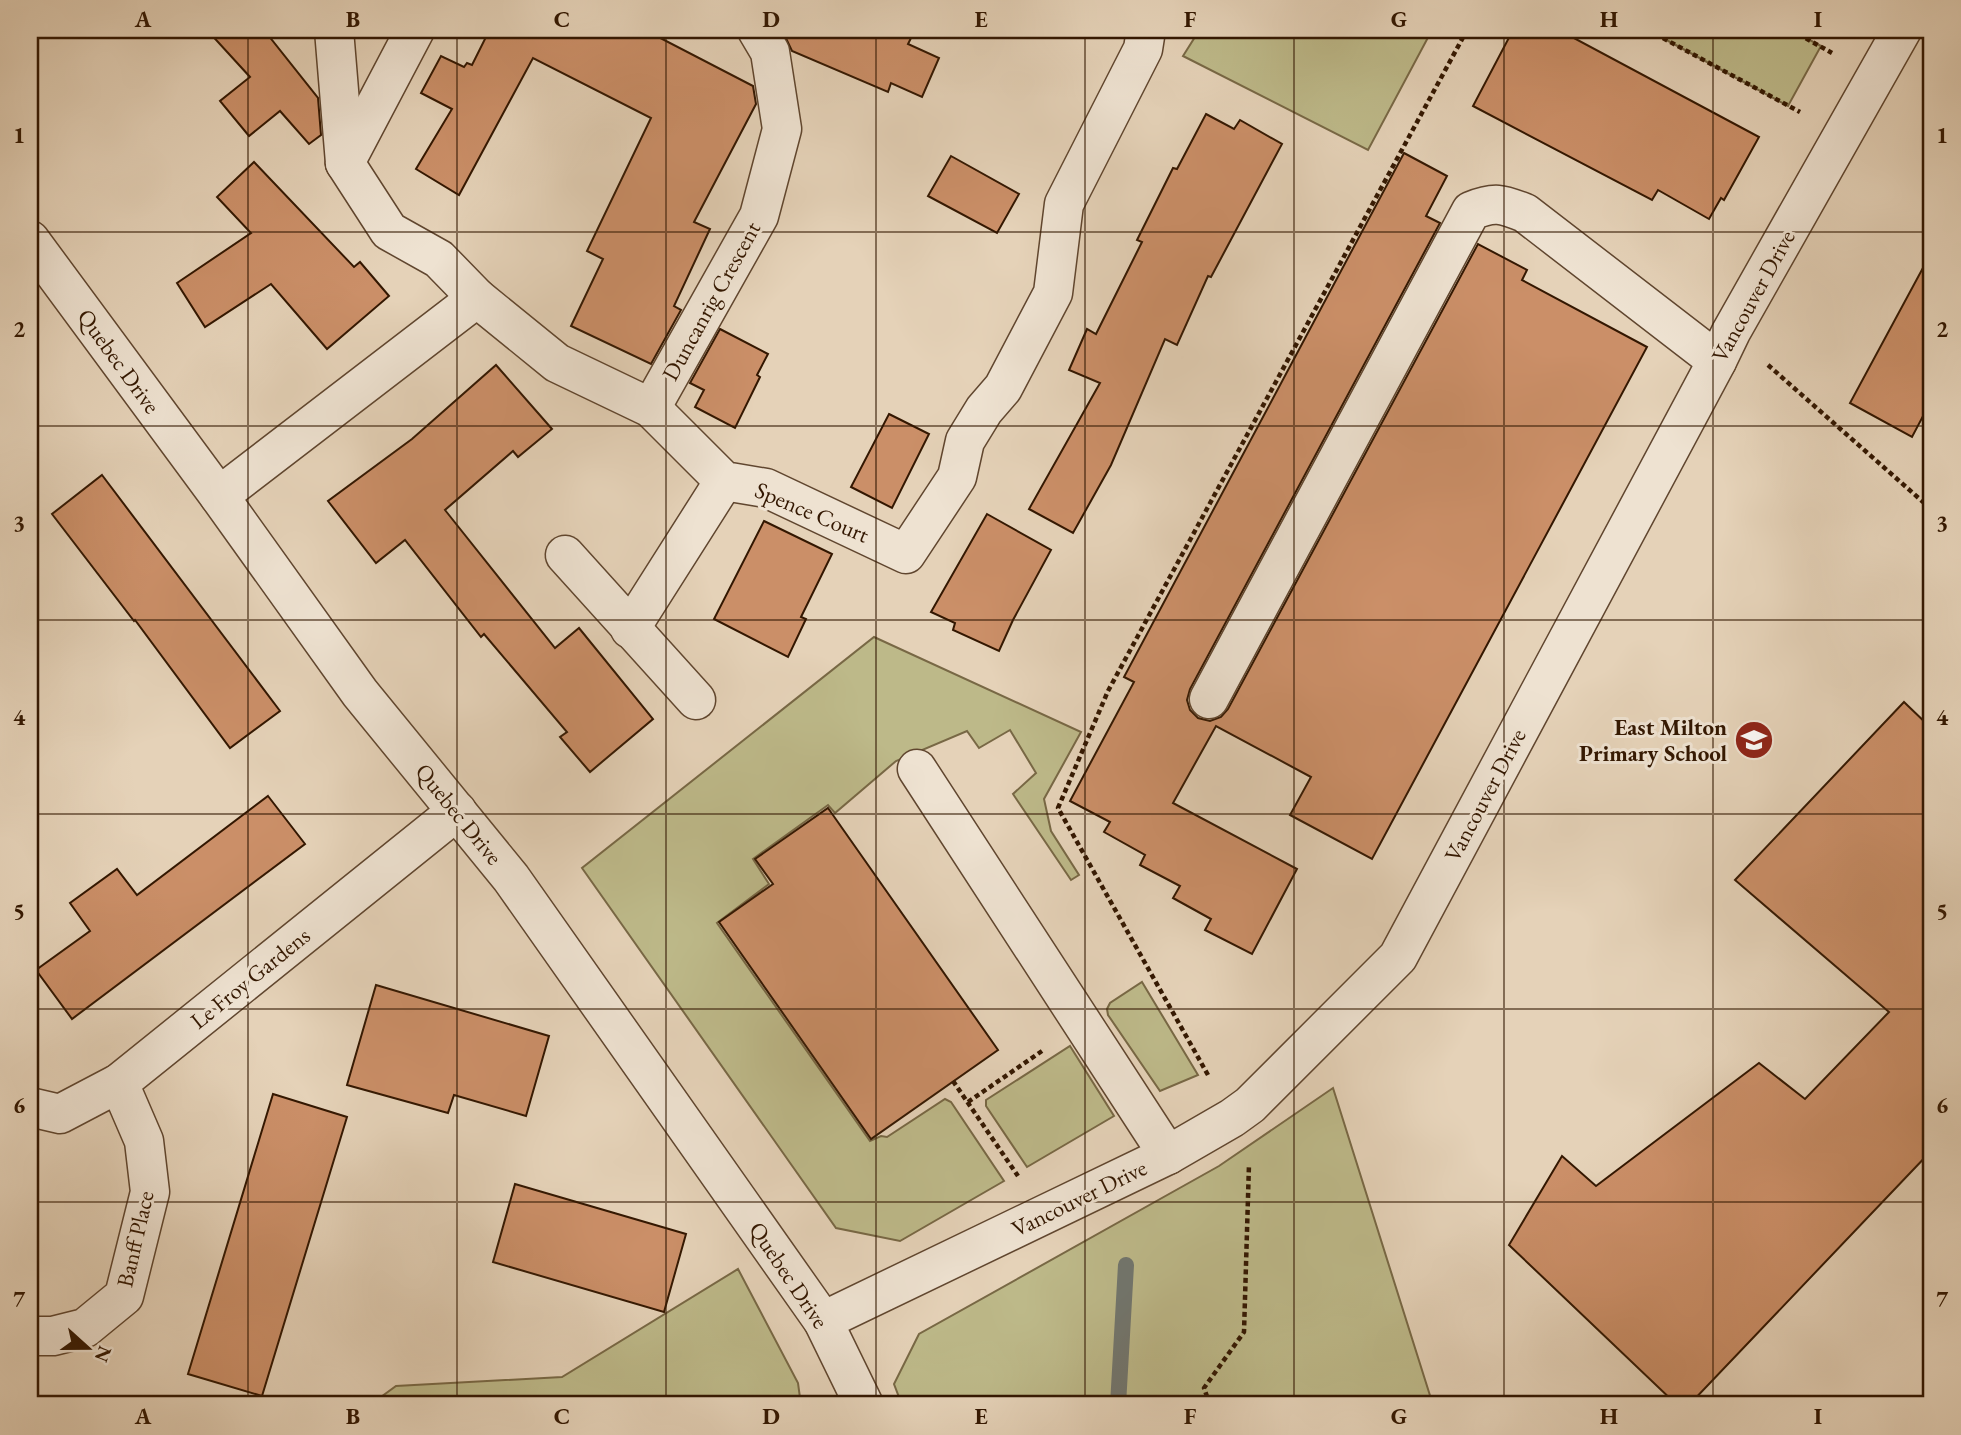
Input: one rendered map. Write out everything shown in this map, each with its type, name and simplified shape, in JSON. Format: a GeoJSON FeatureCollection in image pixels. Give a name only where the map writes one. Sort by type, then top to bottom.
{"type":"FeatureCollection","features":[{"type":"Feature","properties":{"kind":"street"},"geometry":{"type":"LineString","coordinates":[[219,496],[477,298],[439,259],[388,231],[345,163],[334,30]]}},
{"type":"Feature","properties":{"kind":"street"},"geometry":{"type":"LineString","coordinates":[[345,163],[415,30]]}},
{"type":"Feature","properties":{"kind":"street","name":"Duncanrig Crescent"},"geometry":{"type":"LineString","coordinates":[[651,408],[759,216],[782,129],[770,52],[757,30]]}},
{"type":"Feature","properties":{"kind":"street","name":"Spence Court"},"geometry":{"type":"LineString","coordinates":[[477,298],[557,363],[651,408],[724,481],[766,488],[906,554],[957,477],[965,441],[984,410],[1003,388],[1053,293],[1064,204],[1143,49],[1146,30]]}},
{"type":"Feature","properties":{"kind":"street","name":"Vancouver Drive"},"geometry":{"type":"LineString","coordinates":[[823,1321],[1168,1155],[1232,1118],[1250,1105],[1398,957],[1724,346],[1902,30]]}},
{"type":"Feature","properties":{"kind":"street"},"geometry":{"type":"LineString","coordinates":[[1209,699],[1471,211],[1489,204],[1508,206],[1525,213],[1724,346]]}},
{"type":"Feature","properties":{"kind":"street","name":"Quebec Drive"},"geometry":{"type":"LineString","coordinates":[[30,240],[360,693],[511,878],[823,1321],[864,1405]]}},
{"type":"Feature","properties":{"kind":"street"},"geometry":{"type":"LineString","coordinates":[[630,629],[724,481]]}},
{"type":"Feature","properties":{"kind":"street"},"geometry":{"type":"LineString","coordinates":[[565,555],[696,700]]}},
{"type":"Feature","properties":{"kind":"street"},"geometry":{"type":"LineString","coordinates":[[917,769],[1168,1155]]}},
{"type":"Feature","properties":{"kind":"street","name":"Le Froy Gardens"},"geometry":{"type":"LineString","coordinates":[[30,1107],[60,1115],[119,1083],[457,811]]}},
{"type":"Feature","properties":{"kind":"street","name":"Banff Place"},"geometry":{"type":"LineString","coordinates":[[30,1336],[53,1336],[85,1328],[124,1296],[150,1192],[144,1141],[119,1083]]}},
{"type":"Feature","properties":{"kind":"path"},"geometry":{"type":"LineString","coordinates":[[1648,30],[1843,136]]}},
{"type":"Feature","properties":{"kind":"path"},"geometry":{"type":"LineString","coordinates":[[1724,346],[1931,509]]}},
{"type":"Feature","properties":{"kind":"path"},"geometry":{"type":"LineString","coordinates":[[968,1102],[1083,1024]]}},
{"type":"Feature","properties":{"kind":"path"},"geometry":{"type":"LineString","coordinates":[[953,1081],[1016,1173],[1040,1217]]}},
{"type":"Feature","properties":{"kind":"path"},"geometry":{"type":"LineString","coordinates":[[1210,1405],[1204,1388],[1244,1332],[1247,1201]]}},
{"type":"Feature","properties":{"kind":"shaded area"},"geometry":{"type":"Polygon","coordinates":[[[1203,30],[1432,30],[1368,150],[1183,56],[1203,30]]]}},
{"type":"Feature","properties":{"kind":"shaded area"},"geometry":{"type":"Polygon","coordinates":[[[1648,30],[1791,30],[1821,46],[1788,106],[1648,30]]]}},
{"type":"Feature","properties":{"kind":"shaded area"},"geometry":{"type":"Polygon","coordinates":[[[874,637],[1081,732],[1044,799],[1051,831],[1079,875],[1071,880],[1013,794],[1036,773],[1010,730],[979,748],[967,731],[896,761],[835,813],[828,805],[753,859],[769,884],[717,923],[870,1141],[881,1136],[887,1137],[945,1099],[951,1102],[1004,1181],[900,1241],[836,1228],[582,868],[874,637]]]}},
{"type":"Feature","properties":{"kind":"shaded area"},"geometry":{"type":"Polygon","coordinates":[[[1142,982],[1198,1075],[1160,1091],[1108,1015],[1107,1009],[1110,1003],[1142,982]]]}},
{"type":"Feature","properties":{"kind":"shaded area"},"geometry":{"type":"Polygon","coordinates":[[[1070,1046],[1114,1116],[1027,1167],[986,1106],[986,1100],[1070,1046]]]}},
{"type":"Feature","properties":{"kind":"shaded area"},"geometry":{"type":"Polygon","coordinates":[[[1333,1088],[1433,1405],[902,1405],[894,1384],[919,1334],[1219,1166],[1333,1088]]]}},
{"type":"Feature","properties":{"kind":"shaded area"},"geometry":{"type":"Polygon","coordinates":[[[738,1269],[798,1383],[801,1405],[370,1405],[396,1386],[562,1377],[738,1269]]]}},
{"type":"Feature","properties":{"kind":"building"},"geometry":{"type":"Polygon","coordinates":[[[207,30],[264,30],[318,98],[321,135],[309,144],[280,111],[249,136],[220,101],[250,77],[207,30]]]}},
{"type":"Feature","properties":{"kind":"building"},"geometry":{"type":"Polygon","coordinates":[[[477,30],[645,30],[753,86],[756,104],[694,222],[710,229],[674,306],[681,310],[651,364],[571,326],[603,259],[587,251],[651,118],[533,58],[459,195],[416,169],[452,109],[421,93],[441,56],[464,67],[467,63],[472,65],[487,35],[477,30]]]}},
{"type":"Feature","properties":{"kind":"building"},"geometry":{"type":"Polygon","coordinates":[[[782,30],[915,30],[908,44],[939,58],[922,97],[891,83],[888,92],[792,51],[782,30]]]}},
{"type":"Feature","properties":{"kind":"building"},"geometry":{"type":"Polygon","coordinates":[[[1513,30],[1559,30],[1759,137],[1724,200],[1721,198],[1709,219],[1658,190],[1652,200],[1473,106],[1513,30]]]}},
{"type":"Feature","properties":{"kind":"building"},"geometry":{"type":"Polygon","coordinates":[[[1206,114],[1234,129],[1240,120],[1282,144],[1211,277],[1208,276],[1177,345],[1165,339],[1111,465],[1073,533],[1029,509],[1100,383],[1069,370],[1087,329],[1096,334],[1142,242],[1137,240],[1173,168],[1177,169],[1206,114]]]}},
{"type":"Feature","properties":{"kind":"building"},"geometry":{"type":"Polygon","coordinates":[[[1404,153],[1447,176],[1426,216],[1440,223],[1190,689],[1187,700],[1190,710],[1198,718],[1210,721],[1221,717],[1228,709],[1478,244],[1527,270],[1522,280],[1647,347],[1372,859],[1290,815],[1311,777],[1216,726],[1173,803],[1297,869],[1252,954],[1205,930],[1211,919],[1173,898],[1180,886],[1140,865],[1145,855],[1104,832],[1110,822],[1070,801],[1134,682],[1124,677],[1404,153]]]}},
{"type":"Feature","properties":{"kind":"building"},"geometry":{"type":"Polygon","coordinates":[[[951,156],[1019,194],[997,233],[928,196],[951,156]]]}},
{"type":"Feature","properties":{"kind":"building"},"geometry":{"type":"Polygon","coordinates":[[[254,162],[354,267],[360,262],[389,296],[327,349],[271,284],[205,327],[177,283],[251,233],[217,197],[254,162]]]}},
{"type":"Feature","properties":{"kind":"building"},"geometry":{"type":"Polygon","coordinates":[[[1931,253],[1931,401],[1912,437],[1850,403],[1931,253]]]}},
{"type":"Feature","properties":{"kind":"building"},"geometry":{"type":"Polygon","coordinates":[[[720,329],[768,354],[735,428],[695,407],[704,390],[690,383],[720,329]]]}},
{"type":"Feature","properties":{"kind":"building"},"geometry":{"type":"Polygon","coordinates":[[[496,365],[552,429],[518,457],[513,451],[445,510],[555,648],[579,628],[653,719],[590,772],[560,737],[567,732],[484,634],[481,637],[405,540],[376,563],[328,501],[412,439],[496,365]]]}},
{"type":"Feature","properties":{"kind":"building"},"geometry":{"type":"Polygon","coordinates":[[[889,414],[929,434],[892,508],[851,487],[889,414]]]}},
{"type":"Feature","properties":{"kind":"building"},"geometry":{"type":"Polygon","coordinates":[[[102,475],[280,711],[230,748],[52,514],[102,475]]]}},
{"type":"Feature","properties":{"kind":"building"},"geometry":{"type":"Polygon","coordinates":[[[987,514],[1051,550],[999,651],[953,630],[955,623],[931,612],[987,514]]]}},
{"type":"Feature","properties":{"kind":"building"},"geometry":{"type":"Polygon","coordinates":[[[764,521],[832,554],[801,617],[806,619],[788,657],[714,619],[764,521]]]}},
{"type":"Feature","properties":{"kind":"building"},"geometry":{"type":"Polygon","coordinates":[[[1904,702],[1931,728],[1931,1151],[1689,1405],[1677,1405],[1509,1245],[1562,1156],[1596,1186],[1759,1063],[1805,1099],[1889,1012],[1735,880],[1904,702]]]}},
{"type":"Feature","properties":{"kind":"building"},"geometry":{"type":"Polygon","coordinates":[[[268,796],[305,844],[72,1019],[36,970],[90,931],[70,903],[117,869],[137,895],[268,796]]]}},
{"type":"Feature","properties":{"kind":"building"},"geometry":{"type":"Polygon","coordinates":[[[828,808],[998,1050],[871,1139],[719,922],[773,884],[755,859],[828,808]]]}},
{"type":"Feature","properties":{"kind":"building"},"geometry":{"type":"Polygon","coordinates":[[[376,985],[549,1036],[526,1116],[454,1095],[448,1113],[347,1085],[376,985]]]}},
{"type":"Feature","properties":{"kind":"building"},"geometry":{"type":"Polygon","coordinates":[[[273,1094],[347,1117],[262,1396],[188,1374],[273,1094]]]}},
{"type":"Feature","properties":{"kind":"building"},"geometry":{"type":"Polygon","coordinates":[[[515,1184],[686,1234],[664,1312],[493,1262],[515,1184]]]}},
{"type":"Feature","properties":{"kind":"waterway"},"geometry":{"type":"LineString","coordinates":[[1118,1405],[1126,1265]]}},
{"type":"Feature","properties":{"kind":"place","name":"East Milton Primary School"},"geometry":{"type":"Point","coordinates":[1754,740]}}]}
